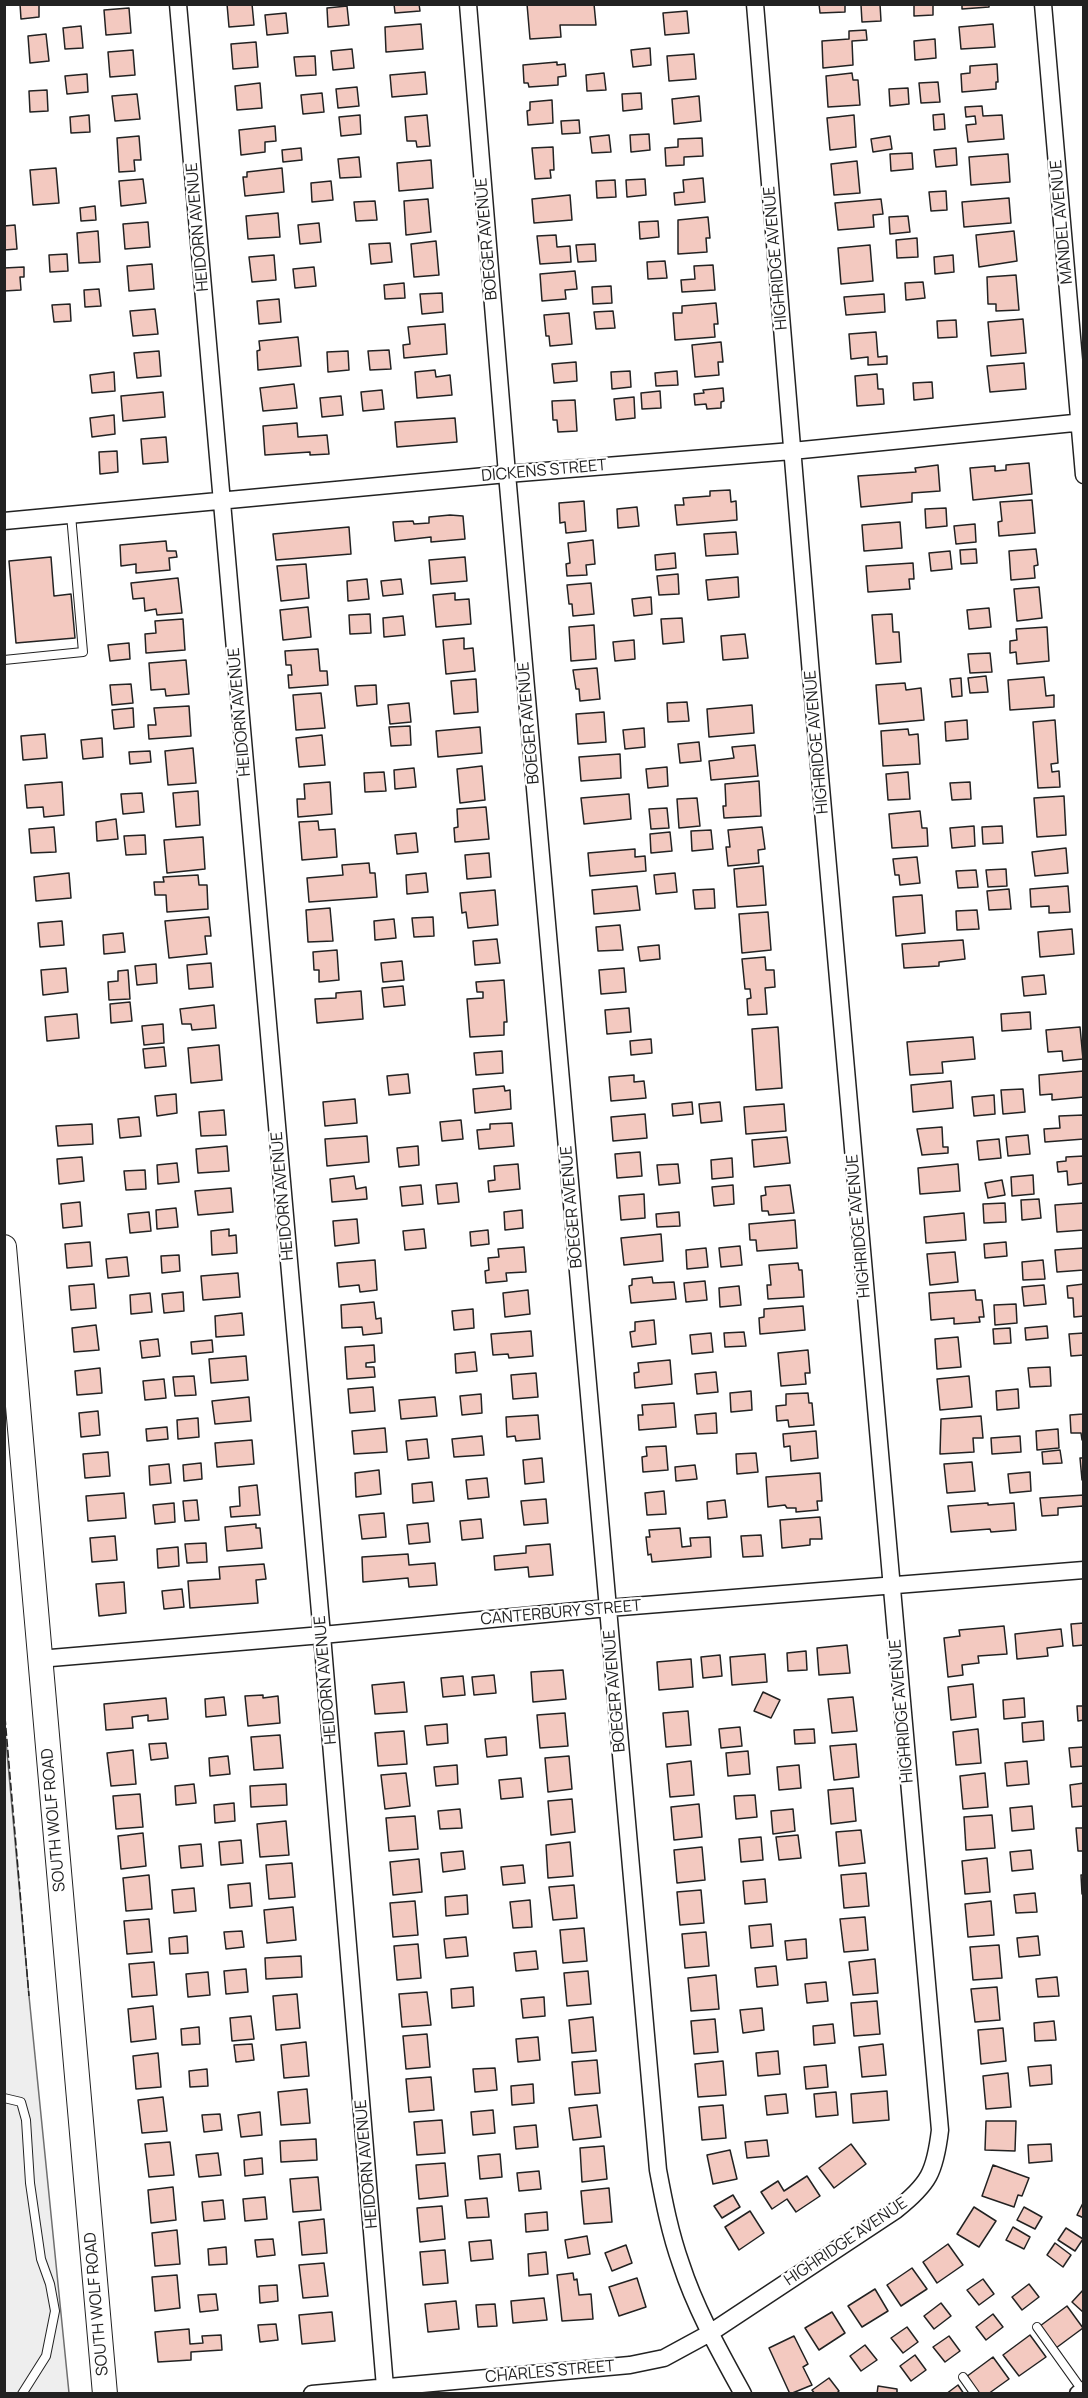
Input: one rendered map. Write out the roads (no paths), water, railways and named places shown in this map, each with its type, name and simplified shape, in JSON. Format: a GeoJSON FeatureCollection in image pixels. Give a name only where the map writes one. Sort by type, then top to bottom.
{"type":"FeatureCollection","features":[{"type":"Feature","properties":{"kind":"main road","name":"SOUTH WOLF ROAD"},"geometry":{"type":"LineString","coordinates":[[4,1247],[105,2394]]}},
{"type":"Feature","properties":{"kind":"street","name":"HEIDORN AVENUE"},"geometry":{"type":"LineString","coordinates":[[178,4],[322,1635],[385,2387]]}},
{"type":"Feature","properties":{"kind":"street","name":"BOEGER AVENUE"},"geometry":{"type":"LineString","coordinates":[[468,4],[507,474],[658,2170],[668,2221],[681,2266],[710,2333],[743,2394]]}},
{"type":"Feature","properties":{"kind":"street","name":"HIGHRIDGE AVENUE"},"geometry":{"type":"LineString","coordinates":[[710,2333],[896,2210],[917,2193],[929,2176],[937,2158],[940,2130],[792,452],[755,4]]}},
{"type":"Feature","properties":{"kind":"street","name":"MANDEL AVENUE"},"geometry":{"type":"LineString","coordinates":[[1043,4],[1081,422],[1083,475]]}},
{"type":"Feature","properties":{"kind":"street","name":"DICKENS STREET"},"geometry":{"type":"LineString","coordinates":[[4,521],[507,474],[792,452],[1081,422]]}},
{"type":"Feature","properties":{"kind":"street","name":"CANTERBURY STREET"},"geometry":{"type":"LineString","coordinates":[[39,1659],[608,1608],[1083,1570]]}},
{"type":"Feature","properties":{"kind":"street","name":"CHARLES STREET"},"geometry":{"type":"LineString","coordinates":[[312,2394],[648,2363],[664,2358],[710,2333]]}},
{"type":"Feature","properties":{"kind":"lane"},"geometry":{"type":"LineString","coordinates":[[4,660],[83,652],[71,515]]}},
{"type":"Feature","properties":{"kind":"lane"},"geometry":{"type":"LineString","coordinates":[[4,2098],[21,2102],[26,2120],[30,2183],[41,2259],[50,2284],[56,2312],[46,2356],[22,2394]]}},
{"type":"Feature","properties":{"kind":"lane"},"geometry":{"type":"LineString","coordinates":[[1037,2327],[1081,2391]]}},
{"type":"Feature","properties":{"kind":"lane"},"geometry":{"type":"LineString","coordinates":[[963,2377],[975,2394]]}}]}
